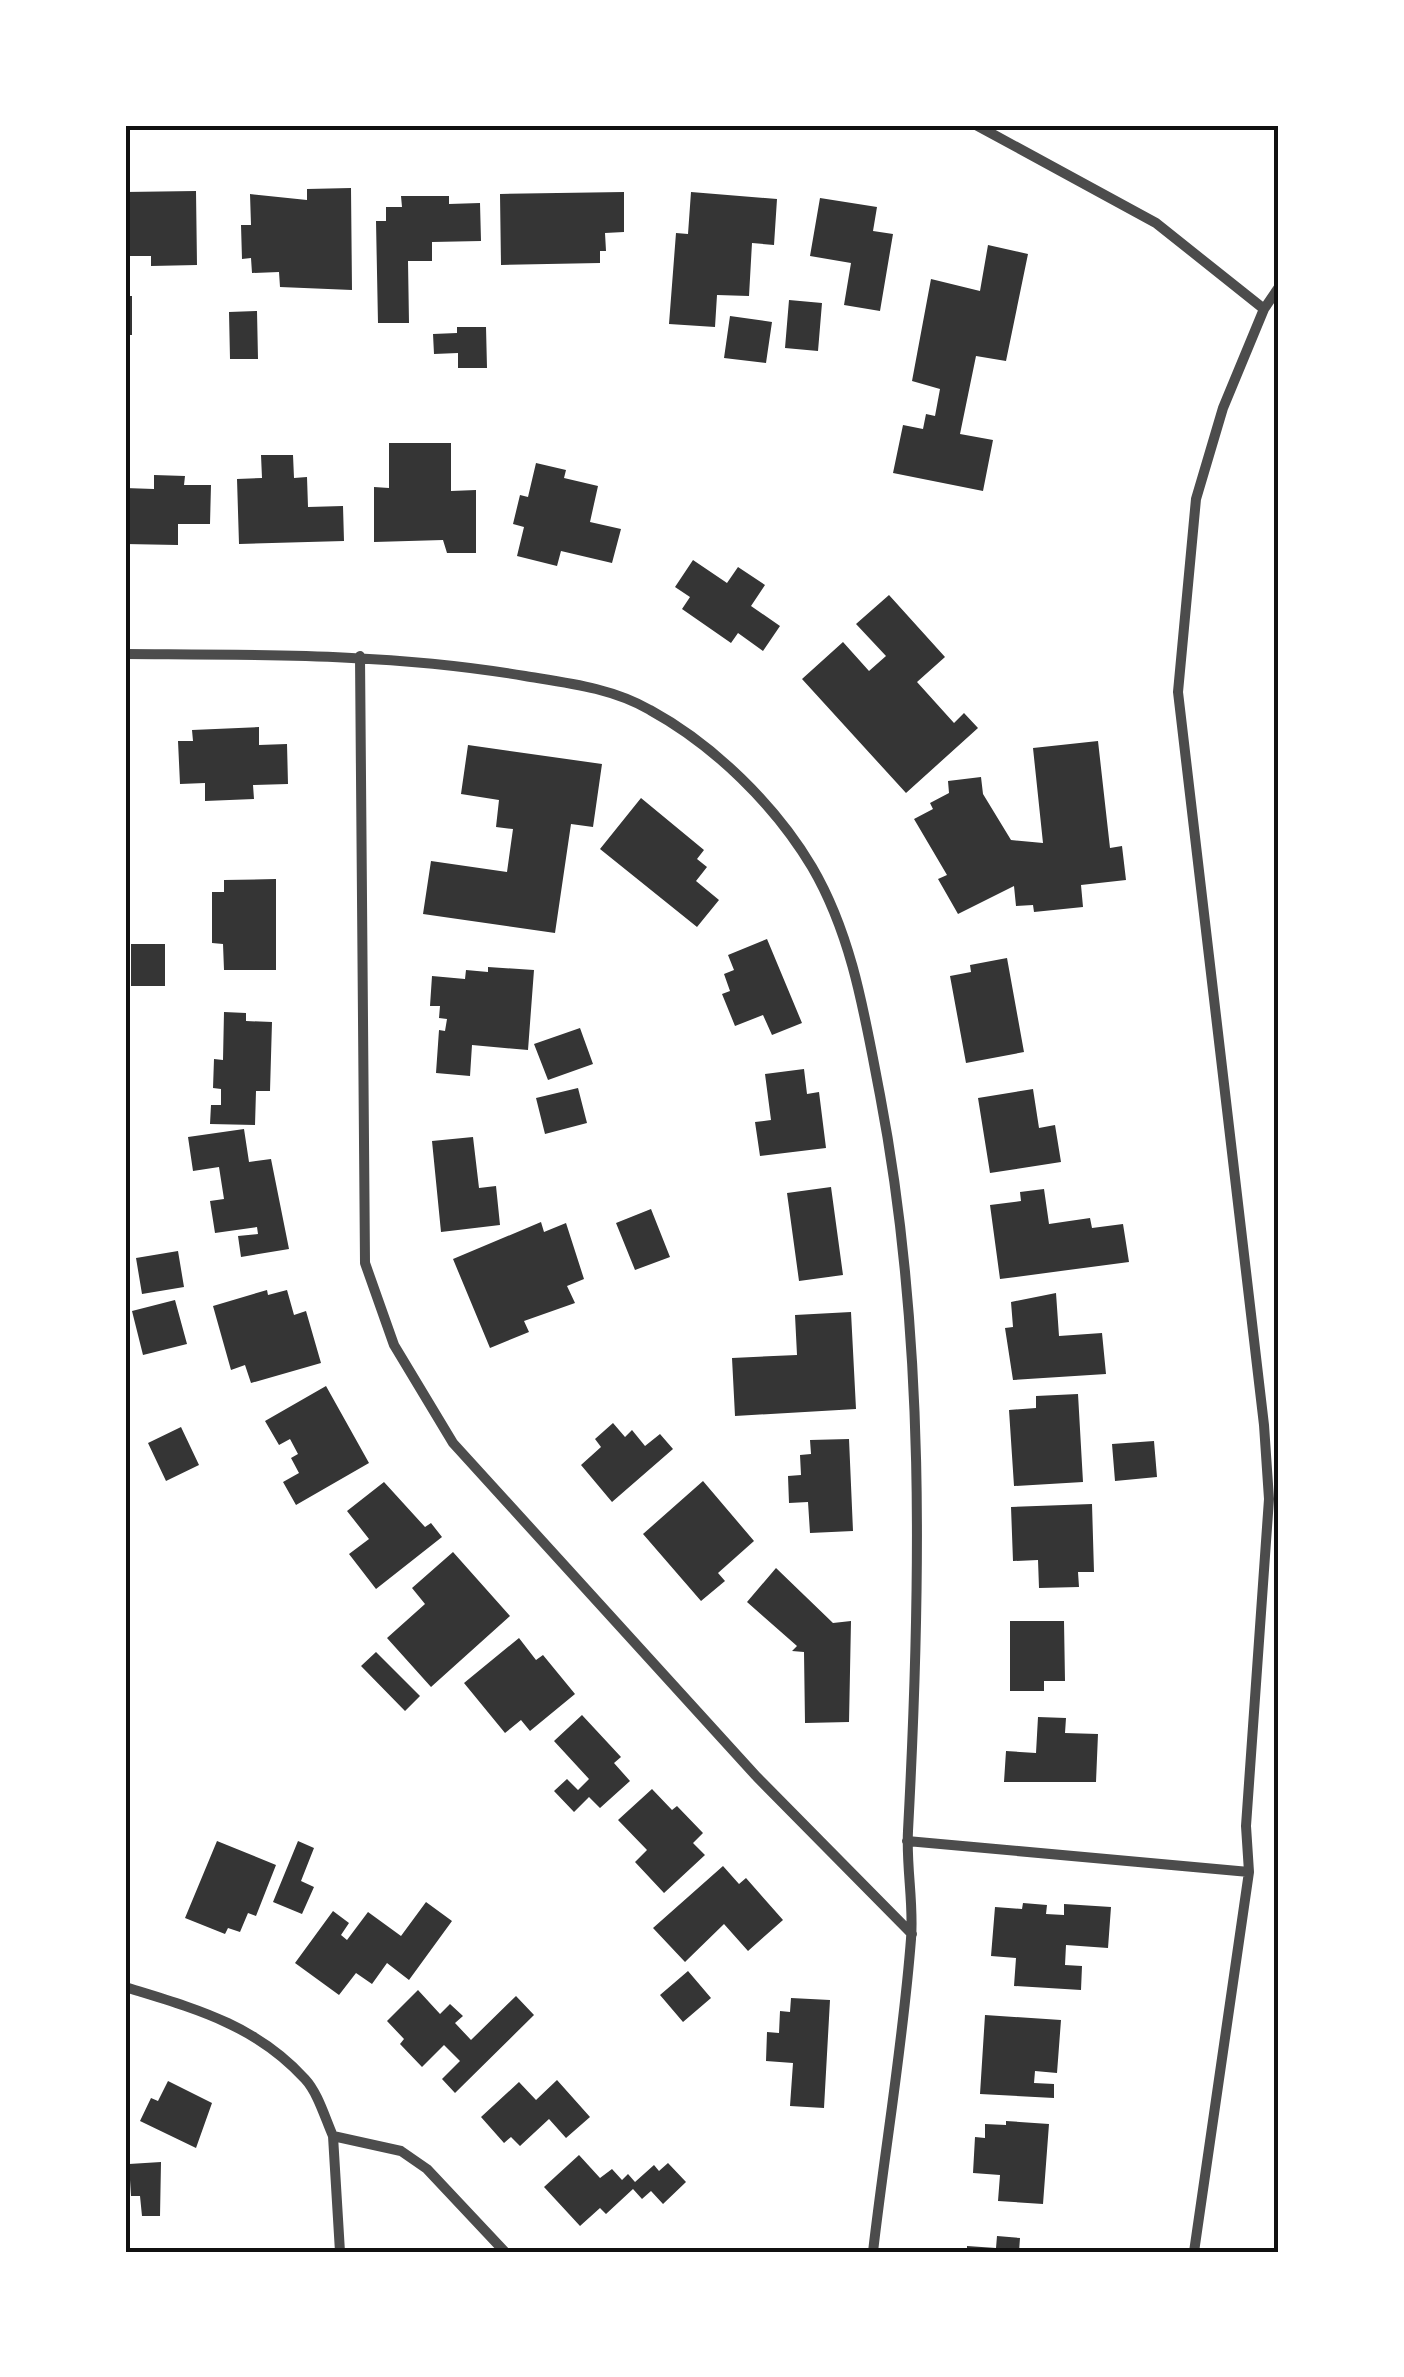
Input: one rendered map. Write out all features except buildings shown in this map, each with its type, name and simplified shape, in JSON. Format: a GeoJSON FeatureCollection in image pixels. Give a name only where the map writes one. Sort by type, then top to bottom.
{"type":"FeatureCollection","features":[{"type":"Feature","properties":{"kind":"street"},"geometry":{"type":"LineString","coordinates":[[976,125],[1156,224],[1264,308]]}},
{"type":"Feature","properties":{"kind":"street"},"geometry":{"type":"LineString","coordinates":[[1194,2252],[1250,1872],[1246,1826],[1269,1499],[1264,1425],[1178,692],[1196,499],[1224,408],[1264,308],[1279,288]]}},
{"type":"Feature","properties":{"kind":"street"},"geometry":{"type":"LineString","coordinates":[[125,654],[360,656],[445,662],[594,688],[650,709],[713,754],[777,815],[813,869],[831,907],[858,983],[898,1188],[916,1462],[918,1669],[908,1841],[912,1934],[872,2252]]}},
{"type":"Feature","properties":{"kind":"street"},"geometry":{"type":"LineString","coordinates":[[360,656],[365,1264],[394,1346],[452,1443],[757,1777],[912,1934]]}},
{"type":"Feature","properties":{"kind":"street"},"geometry":{"type":"LineString","coordinates":[[908,1841],[1250,1872]]}},
{"type":"Feature","properties":{"kind":"street"},"geometry":{"type":"LineString","coordinates":[[125,1987],[223,2017],[270,2048],[308,2082],[333,2136],[340,2252]]}},
{"type":"Feature","properties":{"kind":"street"},"geometry":{"type":"LineString","coordinates":[[333,2136],[402,2150],[427,2169],[505,2252]]}}]}
